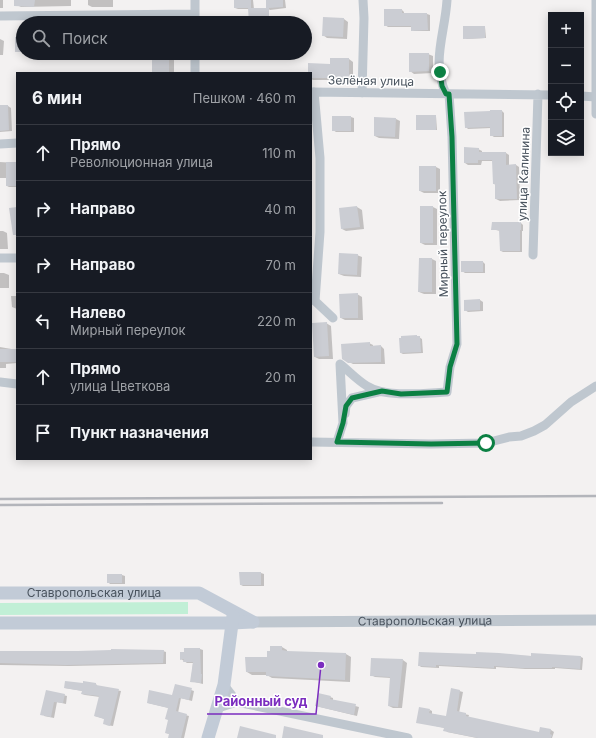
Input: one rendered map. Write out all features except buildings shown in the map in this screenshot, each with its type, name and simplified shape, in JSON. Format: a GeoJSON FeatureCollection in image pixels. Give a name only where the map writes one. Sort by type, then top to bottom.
{"type":"FeatureCollection","features":[{"type":"Feature","properties":{"kind":"main road","name":"Ставропольская улица"},"geometry":{"type":"LineString","coordinates":[[0,593],[199,593],[233,618]]}},
{"type":"Feature","properties":{"kind":"main road","name":"Ставропольская улица"},"geometry":{"type":"LineString","coordinates":[[0,623],[233,618],[254,622]]}},
{"type":"Feature","properties":{"kind":"main road"},"geometry":{"type":"LineString","coordinates":[[208,738],[224,685],[233,618]]}},
{"type":"Feature","properties":{"kind":"street"},"geometry":{"type":"LineString","coordinates":[[195,0],[195,16]]}},
{"type":"Feature","properties":{"kind":"street"},"geometry":{"type":"LineString","coordinates":[[362,93],[363,0]]}},
{"type":"Feature","properties":{"kind":"street","name":"Мирный переулок"},"geometry":{"type":"LineString","coordinates":[[382,391],[401,394],[447,392],[450,367],[457,344],[452,137],[447,94],[442,86],[438,61],[444,29],[447,0]]}},
{"type":"Feature","properties":{"kind":"street"},"geometry":{"type":"LineString","coordinates":[[596,0],[596,114]]}},
{"type":"Feature","properties":{"kind":"street"},"geometry":{"type":"LineString","coordinates":[[0,16],[16,16]]}},
{"type":"Feature","properties":{"kind":"street"},"geometry":{"type":"LineString","coordinates":[[195,60],[195,72]]}},
{"type":"Feature","properties":{"kind":"street"},"geometry":{"type":"LineString","coordinates":[[313,92],[320,165],[320,232],[313,300],[333,318]]}},
{"type":"Feature","properties":{"kind":"street","name":"Зелёная улица"},"geometry":{"type":"LineString","coordinates":[[313,92],[548,94]]}},
{"type":"Feature","properties":{"kind":"street","name":"улица Калинина"},"geometry":{"type":"LineString","coordinates":[[533,255],[538,94]]}},
{"type":"Feature","properties":{"kind":"street"},"geometry":{"type":"LineString","coordinates":[[584,96],[596,97]]}},
{"type":"Feature","properties":{"kind":"street"},"geometry":{"type":"LineString","coordinates":[[0,144],[16,143]]}},
{"type":"Feature","properties":{"kind":"street"},"geometry":{"type":"LineString","coordinates":[[0,258],[16,258]]}},
{"type":"Feature","properties":{"kind":"street"},"geometry":{"type":"LineString","coordinates":[[343,423],[340,364],[368,387],[382,391]]}},
{"type":"Feature","properties":{"kind":"street"},"geometry":{"type":"LineString","coordinates":[[0,382],[16,384]]}},
{"type":"Feature","properties":{"kind":"street"},"geometry":{"type":"LineString","coordinates":[[312,442],[431,444],[486,443],[509,437],[521,436],[534,431],[545,425],[571,402],[596,386]]}},
{"type":"Feature","properties":{"kind":"street"},"geometry":{"type":"LineString","coordinates":[[337,442],[343,423],[346,406],[352,398],[382,391]]}},
{"type":"Feature","properties":{"kind":"street","name":"Ставропольская улица"},"geometry":{"type":"LineString","coordinates":[[254,622],[596,620]]}},
{"type":"Feature","properties":{"kind":"street"},"geometry":{"type":"LineString","coordinates":[[224,685],[237,702]]}},
{"type":"Feature","properties":{"kind":"street"},"geometry":{"type":"LineString","coordinates":[[218,708],[237,702],[408,738]]}},
{"type":"Feature","properties":{"kind":"green space"},"geometry":{"type":"Polygon","coordinates":[[[188,602],[188,614],[0,615],[0,603],[188,602]]]}},
{"type":"Feature","properties":{"kind":"railway"},"geometry":{"type":"LineString","coordinates":[[0,499],[596,496]]}},
{"type":"Feature","properties":{"kind":"railway"},"geometry":{"type":"LineString","coordinates":[[0,505],[442,503]]}},
{"type":"Feature","properties":{"kind":"place","name":"Районный суд"},"geometry":{"type":"Point","coordinates":[321,665]}},
{"type":"Feature","properties":{"kind":"route"},"geometry":{"type":"LineString","coordinates":[[440,72],[442,86],[446,94],[449,94],[452,137],[457,344],[450,367],[447,392],[401,394],[382,391],[352,398],[346,406],[343,423],[337,442],[431,444],[486,443]]}}]}
